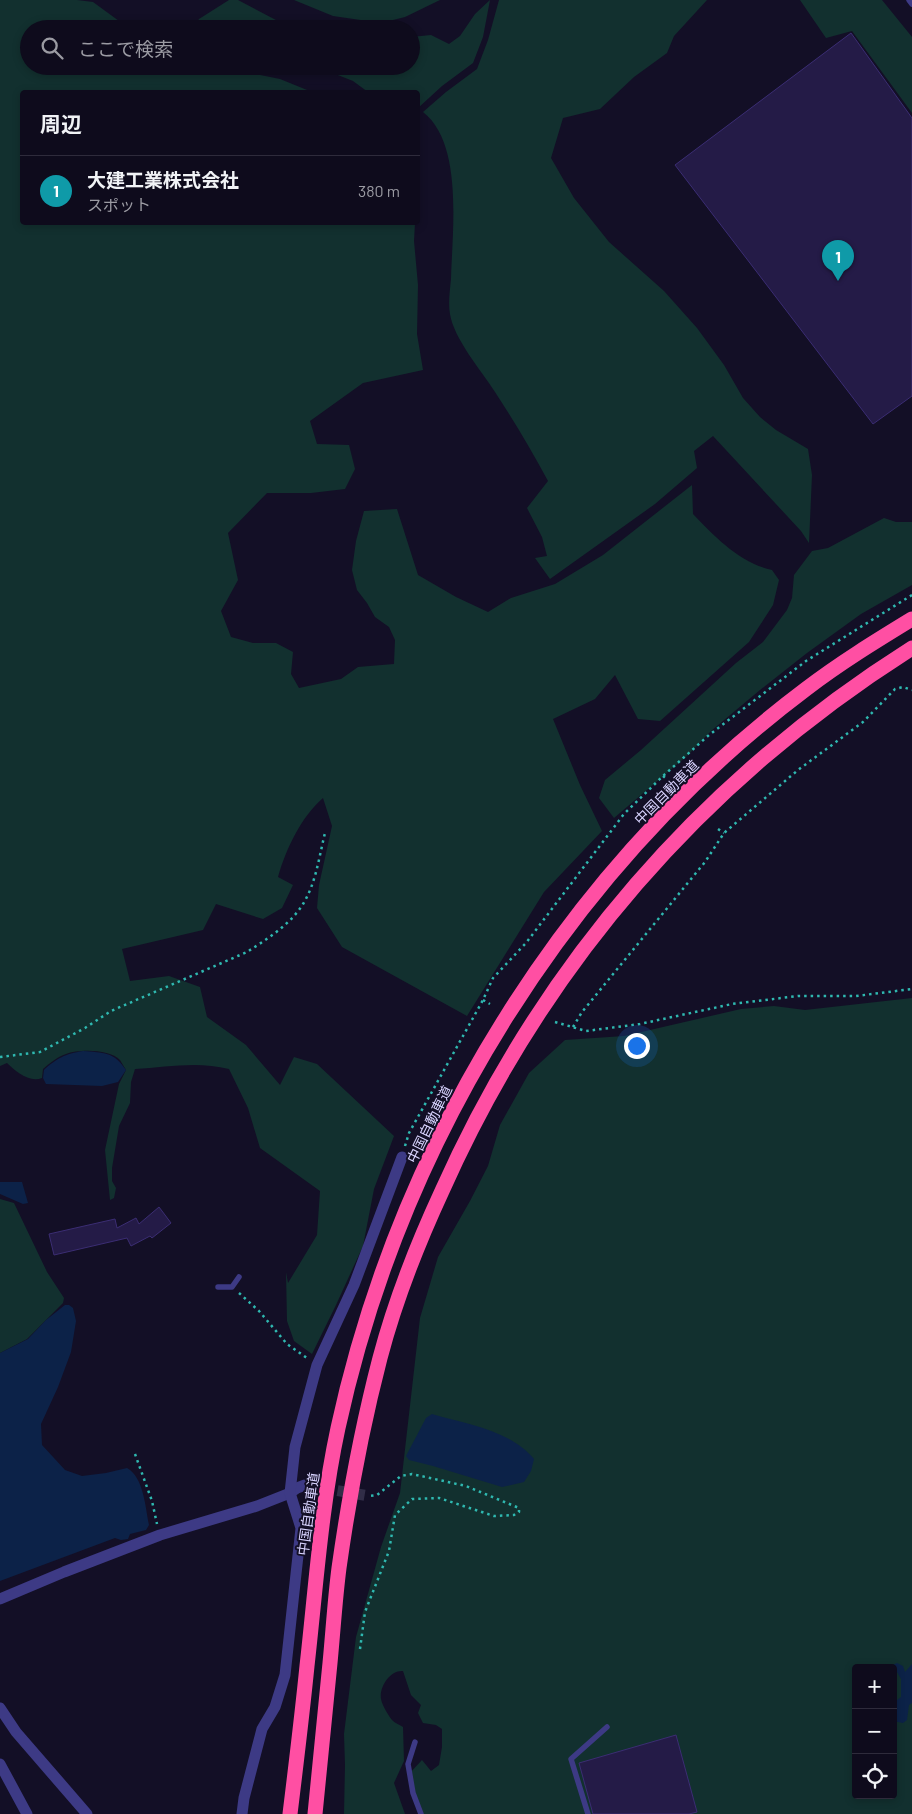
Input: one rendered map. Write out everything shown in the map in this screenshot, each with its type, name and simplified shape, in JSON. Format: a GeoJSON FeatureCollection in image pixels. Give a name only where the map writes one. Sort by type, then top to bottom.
{"type":"FeatureCollection","features":[{"type":"Feature","properties":{"kind":"highway","name":"中国自動車道"},"geometry":{"type":"LineString","coordinates":[[290,1814],[316,1570],[325,1498],[338,1428],[378,1285],[435,1147],[469,1079],[507,1016],[552,949],[597,891],[644,837],[702,779],[748,737],[806,689],[868,646],[912,619]]}},
{"type":"Feature","properties":{"kind":"highway"},"geometry":{"type":"LineString","coordinates":[[315,1814],[339,1571],[363,1430],[381,1354],[403,1285],[430,1216],[490,1091],[527,1030],[569,967],[613,910],[662,854],[714,801],[821,709],[912,648]]}},
{"type":"Feature","properties":{"kind":"street"},"geometry":{"type":"LineString","coordinates":[[242,1814],[244,1798],[262,1729],[276,1707],[285,1675],[301,1528],[290,1493],[295,1447],[316,1365],[354,1285],[402,1157]]}},
{"type":"Feature","properties":{"kind":"street"},"geometry":{"type":"LineString","coordinates":[[0,1599],[160,1535],[258,1506],[305,1485]]}},
{"type":"Feature","properties":{"kind":"street"},"geometry":{"type":"LineString","coordinates":[[0,1708],[16,1732],[87,1814]]}},
{"type":"Feature","properties":{"kind":"street"},"geometry":{"type":"LineString","coordinates":[[0,1764],[27,1814]]}},
{"type":"Feature","properties":{"kind":"lane"},"geometry":{"type":"LineString","coordinates":[[909,0],[912,4]]}},
{"type":"Feature","properties":{"kind":"lane"},"geometry":{"type":"LineString","coordinates":[[218,1287],[232,1286],[240,1277]]}},
{"type":"Feature","properties":{"kind":"lane"},"geometry":{"type":"LineString","coordinates":[[588,1814],[570,1759],[608,1727]]}},
{"type":"Feature","properties":{"kind":"lane"},"geometry":{"type":"LineString","coordinates":[[415,1742],[408,1764],[412,1793],[421,1814]]}},
{"type":"Feature","properties":{"kind":"path"},"geometry":{"type":"LineString","coordinates":[[573,1027],[582,1012],[705,862],[724,833],[798,770],[863,722],[895,689],[903,686],[912,690]]}},
{"type":"Feature","properties":{"kind":"path"},"geometry":{"type":"LineString","coordinates":[[663,776],[672,784]]}},
{"type":"Feature","properties":{"kind":"path"},"geometry":{"type":"LineString","coordinates":[[718,829],[724,833]]}},
{"type":"Feature","properties":{"kind":"path"},"geometry":{"type":"LineString","coordinates":[[0,1057],[40,1052],[112,1011],[246,952],[265,940],[284,926],[303,905],[314,881],[325,833]]}},
{"type":"Feature","properties":{"kind":"path"},"geometry":{"type":"LineString","coordinates":[[555,1022],[586,1031],[640,1024],[732,1004],[798,996],[856,996],[912,989]]}},
{"type":"Feature","properties":{"kind":"path"},"geometry":{"type":"LineString","coordinates":[[482,1000],[490,1004]]}},
{"type":"Feature","properties":{"kind":"path"},"geometry":{"type":"LineString","coordinates":[[232,1286],[259,1311],[287,1344],[316,1365]]}},
{"type":"Feature","properties":{"kind":"path"},"geometry":{"type":"LineString","coordinates":[[135,1454],[152,1501],[160,1535]]}},
{"type":"Feature","properties":{"kind":"path"},"geometry":{"type":"LineString","coordinates":[[360,1649],[365,1612],[389,1551],[395,1515],[412,1499],[439,1498],[494,1516],[514,1515],[519,1512],[520,1508],[466,1486],[412,1474],[400,1476],[377,1495],[368,1496]]}},
{"type":"Feature","properties":{"kind":"green space"},"geometry":{"type":"Polygon","coordinates":[[[0,0],[77,0],[93,2],[118,20],[20,20],[20,75],[260,75],[280,79],[307,90],[20,90],[20,225],[415,225],[414,241],[418,285],[417,334],[423,370],[363,383],[310,421],[317,444],[349,445],[355,469],[345,489],[311,493],[267,493],[228,533],[238,580],[221,611],[231,637],[253,643],[276,643],[293,652],[291,674],[299,688],[341,679],[358,667],[394,664],[395,640],[389,627],[375,617],[357,590],[352,570],[356,541],[364,511],[397,509],[418,575],[456,597],[488,612],[511,598],[555,584],[603,555],[692,485],[693,514],[729,548],[749,562],[772,570],[779,580],[773,605],[749,642],[660,721],[638,719],[615,675],[595,699],[553,719],[580,785],[602,831],[544,892],[467,1016],[342,947],[317,908],[319,885],[332,826],[323,798],[301,824],[285,856],[278,877],[293,885],[282,908],[263,919],[216,904],[203,930],[122,949],[130,981],[169,976],[200,987],[207,1017],[246,1045],[280,1085],[294,1057],[317,1064],[394,1136],[374,1189],[363,1246],[312,1354],[294,1341],[287,1321],[286,1272],[288,1283],[317,1235],[320,1191],[260,1148],[248,1108],[229,1069],[194,1065],[135,1069],[131,1082],[130,1103],[119,1126],[112,1168],[112,1181],[116,1188],[114,1198],[110,1200],[105,1150],[119,1084],[126,1070],[120,1060],[115,1056],[102,1052],[72,1052],[51,1062],[43,1069],[42,1078],[37,1079],[27,1078],[7,1063],[0,1066],[0,0]]]}},
{"type":"Feature","properties":{"kind":"green space"},"geometry":{"type":"Polygon","coordinates":[[[229,0],[238,0],[276,20],[198,20],[229,0]]]}},
{"type":"Feature","properties":{"kind":"green space"},"geometry":{"type":"Polygon","coordinates":[[[294,0],[440,0],[405,17],[393,20],[360,20],[333,16],[294,0]]]}},
{"type":"Feature","properties":{"kind":"green space"},"geometry":{"type":"Polygon","coordinates":[[[490,0],[483,37],[473,63],[442,86],[420,106],[420,90],[365,90],[353,81],[338,75],[420,75],[420,36],[431,35],[449,44],[460,36],[475,14],[490,0]]]}},
{"type":"Feature","properties":{"kind":"green space"},"geometry":{"type":"Polygon","coordinates":[[[499,0],[707,0],[674,36],[667,53],[634,77],[600,109],[563,118],[551,158],[574,198],[609,242],[664,291],[697,328],[724,365],[743,398],[760,417],[776,430],[808,449],[812,475],[809,543],[801,531],[713,436],[694,451],[697,468],[655,504],[550,579],[535,558],[547,556],[542,537],[527,508],[548,481],[509,414],[462,344],[453,324],[449,305],[453,214],[453,190],[450,167],[445,145],[436,126],[423,112],[477,69],[488,40],[499,0]]]}},
{"type":"Feature","properties":{"kind":"green space"},"geometry":{"type":"Polygon","coordinates":[[[800,0],[882,0],[912,37],[912,113],[852,31],[826,38],[800,0]]]}},
{"type":"Feature","properties":{"kind":"green space"},"geometry":{"type":"Polygon","coordinates":[[[884,518],[896,522],[912,522],[912,585],[861,614],[807,653],[711,731],[688,755],[614,818],[599,798],[605,780],[641,750],[736,663],[763,642],[787,610],[792,598],[794,575],[812,551],[828,548],[884,518]]]}},
{"type":"Feature","properties":{"kind":"green space"},"geometry":{"type":"Polygon","coordinates":[[[912,998],[912,1814],[419,1814],[408,1775],[422,1760],[431,1771],[439,1765],[442,1729],[436,1725],[423,1723],[418,1713],[421,1705],[411,1695],[403,1671],[398,1671],[386,1680],[382,1689],[381,1699],[390,1717],[394,1722],[403,1727],[404,1761],[394,1783],[405,1814],[344,1814],[344,1734],[356,1637],[381,1547],[400,1493],[420,1318],[438,1257],[488,1166],[500,1125],[529,1073],[565,1040],[624,1036],[741,1009],[774,1006],[805,1010],[912,998]]]}},
{"type":"Feature","properties":{"kind":"green space"},"geometry":{"type":"Polygon","coordinates":[[[0,1199],[14,1203],[47,1272],[64,1298],[63,1303],[27,1339],[0,1353],[0,1199]]]}},
{"type":"Feature","properties":{"kind":"water"},"geometry":{"type":"Polygon","coordinates":[[[83,1051],[108,1054],[117,1059],[126,1070],[118,1082],[102,1086],[46,1084],[43,1078],[44,1070],[62,1057],[83,1051]]]}},
{"type":"Feature","properties":{"kind":"water"},"geometry":{"type":"Polygon","coordinates":[[[0,1182],[22,1182],[28,1203],[23,1204],[0,1194],[0,1182]]]}},
{"type":"Feature","properties":{"kind":"water"},"geometry":{"type":"Polygon","coordinates":[[[65,1305],[73,1308],[76,1321],[71,1352],[41,1424],[42,1445],[65,1470],[82,1476],[127,1468],[137,1478],[140,1485],[149,1525],[146,1530],[130,1534],[128,1539],[121,1540],[115,1538],[0,1581],[0,1353],[28,1339],[46,1320],[65,1305]]]}},
{"type":"Feature","properties":{"kind":"water"},"geometry":{"type":"Polygon","coordinates":[[[432,1414],[487,1429],[513,1441],[524,1449],[534,1459],[531,1471],[524,1482],[502,1487],[409,1460],[406,1456],[426,1418],[432,1414]]]}},
{"type":"Feature","properties":{"kind":"water"},"geometry":{"type":"Polygon","coordinates":[[[897,1663],[903,1666],[905,1672],[912,1664],[912,1703],[909,1705],[907,1720],[903,1723],[897,1722],[897,1700],[901,1697],[901,1679],[897,1672],[897,1664],[895,1664],[897,1663]]]}},
{"type":"Feature","properties":{"kind":"building"},"geometry":{"type":"Polygon","coordinates":[[[851,33],[912,118],[912,396],[873,424],[675,165],[851,33]]]}},
{"type":"Feature","properties":{"kind":"building"},"geometry":{"type":"Polygon","coordinates":[[[159,1207],[171,1223],[152,1238],[150,1236],[131,1246],[127,1238],[54,1255],[49,1234],[115,1219],[117,1228],[136,1218],[139,1224],[159,1207]]]}},
{"type":"Feature","properties":{"kind":"building"},"geometry":{"type":"Polygon","coordinates":[[[676,1735],[697,1812],[689,1814],[593,1814],[579,1763],[676,1735]]]}},
{"type":"Feature","properties":{"kind":"tunnel"},"geometry":{"type":"LineString","coordinates":[[305,1485],[369,1496]]}},
{"type":"Feature","properties":{"kind":"place","name":"大建工業株式会社"},"geometry":{"type":"Point","coordinates":[838,281]}}]}
